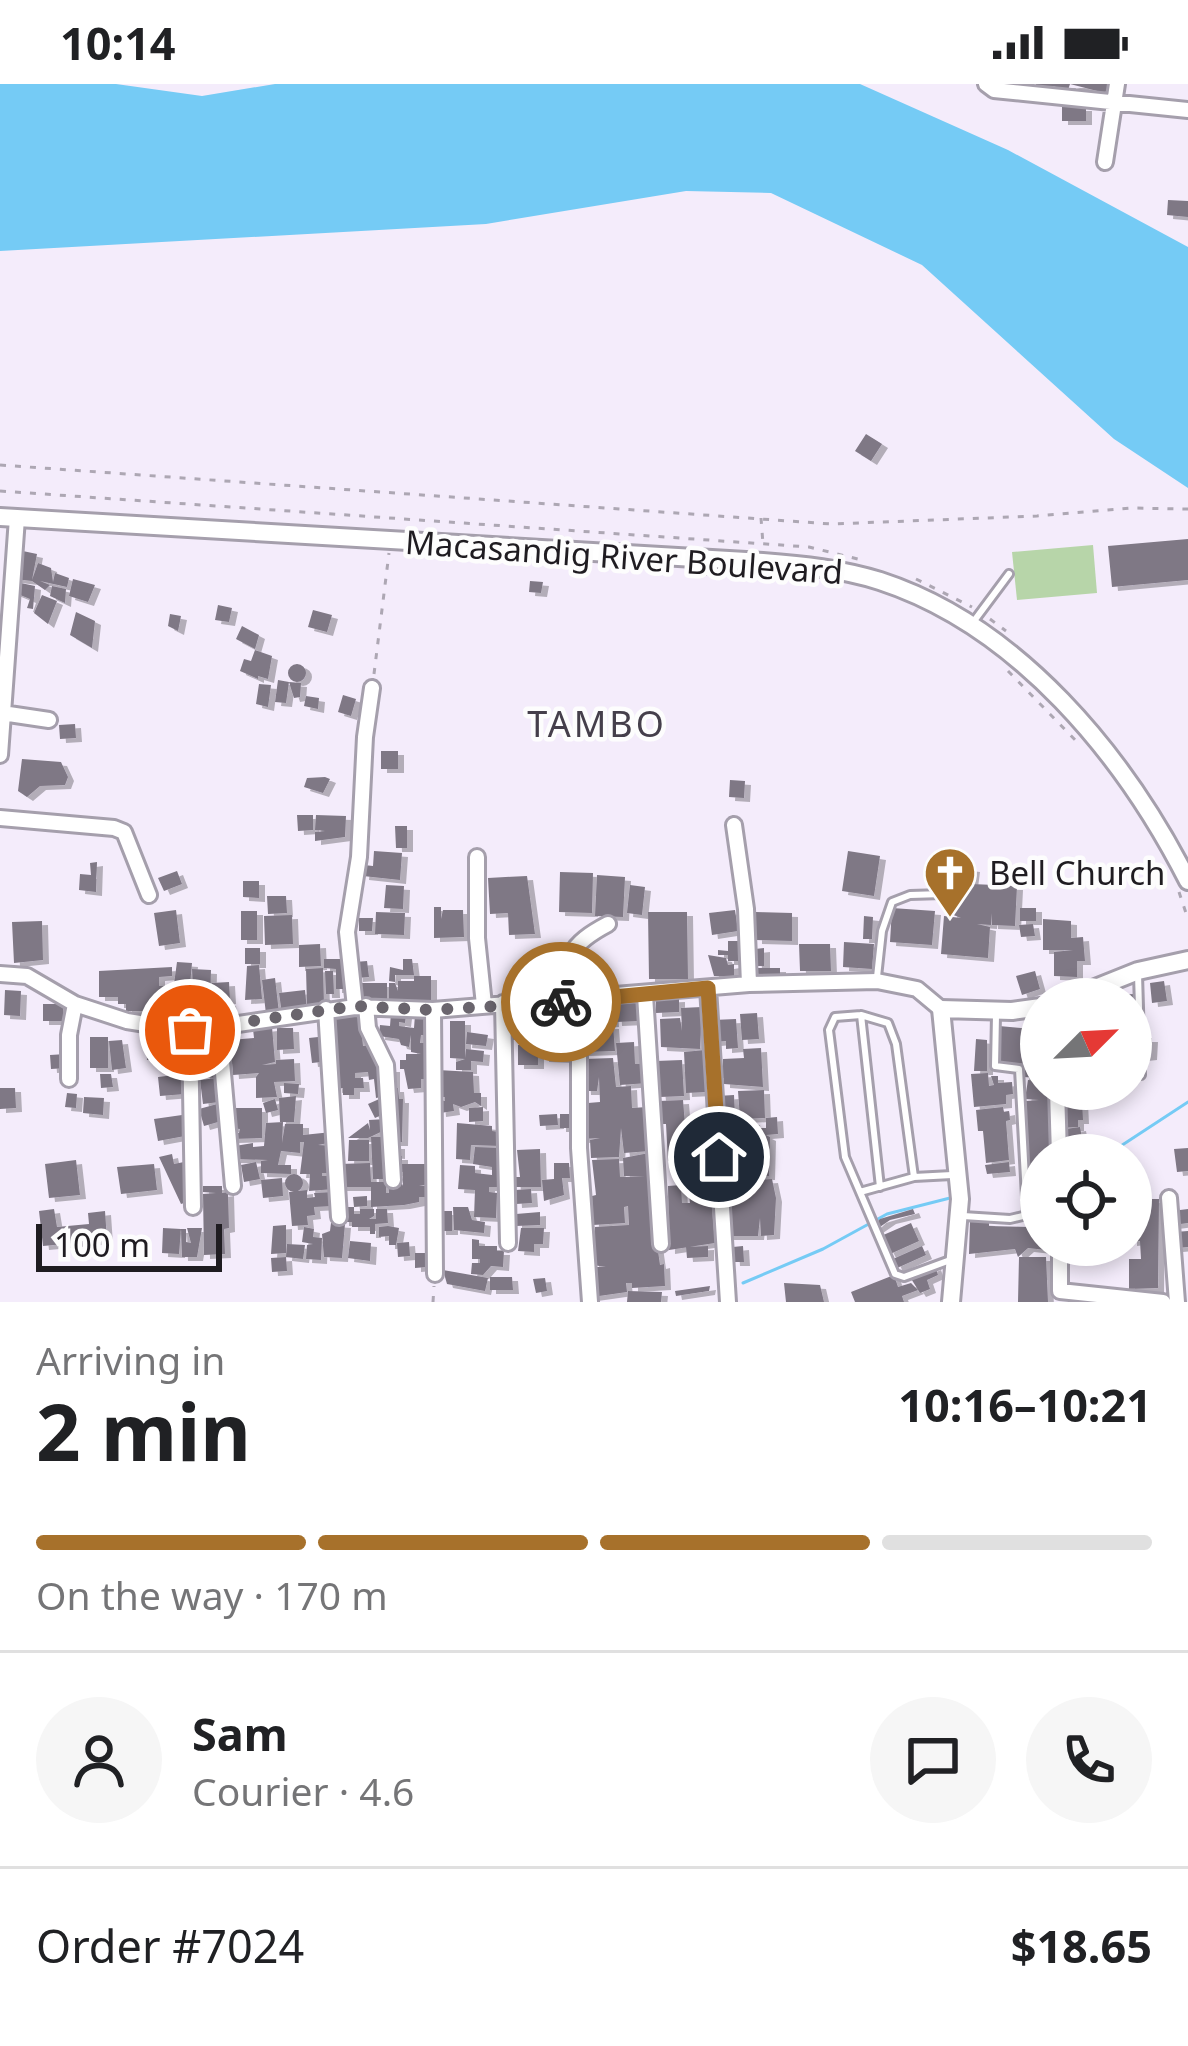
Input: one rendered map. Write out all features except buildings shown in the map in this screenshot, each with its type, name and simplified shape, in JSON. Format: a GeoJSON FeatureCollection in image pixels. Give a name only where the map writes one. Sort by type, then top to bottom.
{"type":"FeatureCollection","features":[{"type":"Feature","properties":{"kind":"street"},"geometry":{"type":"LineString","coordinates":[[1105,162],[1117,84]]}},
{"type":"Feature","properties":{"kind":"street"},"geometry":{"type":"LineString","coordinates":[[987,86],[1188,110]]}},
{"type":"Feature","properties":{"kind":"street"},"geometry":{"type":"LineString","coordinates":[[0,755],[9,518]]}},
{"type":"Feature","properties":{"kind":"street","name":"Macasandig River Boulevard"},"geometry":{"type":"LineString","coordinates":[[9,518],[808,566],[883,582],[976,618],[1108,756],[1149,809],[1183,884]]}},
{"type":"Feature","properties":{"kind":"street"},"geometry":{"type":"LineString","coordinates":[[372,688],[360,843],[346,932],[360,1006],[386,1065],[393,1180]]}},
{"type":"Feature","properties":{"kind":"street"},"geometry":{"type":"LineString","coordinates":[[2,713],[50,721]]}},
{"type":"Feature","properties":{"kind":"street"},"geometry":{"type":"LineString","coordinates":[[0,818],[114,827],[124,832],[149,895]]}},
{"type":"Feature","properties":{"kind":"street"},"geometry":{"type":"LineString","coordinates":[[734,825],[746,909],[749,985]]}},
{"type":"Feature","properties":{"kind":"street"},"geometry":{"type":"LineString","coordinates":[[477,857],[484,1005]]}},
{"type":"Feature","properties":{"kind":"street"},"geometry":{"type":"LineString","coordinates":[[590,1302],[574,1001],[566,970],[579,941],[608,924]]}},
{"type":"Feature","properties":{"kind":"street"},"geometry":{"type":"LineString","coordinates":[[1120,978],[1188,959]]}},
{"type":"Feature","properties":{"kind":"street"},"geometry":{"type":"LineString","coordinates":[[0,974],[27,976],[74,1004],[127,1021],[190,1030],[360,1006],[433,1010],[749,985],[877,981],[917,988],[941,1009],[1020,1009]]}},
{"type":"Feature","properties":{"kind":"street"},"geometry":{"type":"LineString","coordinates":[[708,988],[728,1302]]}},
{"type":"Feature","properties":{"kind":"street"},"geometry":{"type":"LineString","coordinates":[[645,995],[661,1244]]}},
{"type":"Feature","properties":{"kind":"street"},"geometry":{"type":"LineString","coordinates":[[503,1003],[508,1243]]}},
{"type":"Feature","properties":{"kind":"street"},"geometry":{"type":"LineString","coordinates":[[69,1078],[74,1004]]}},
{"type":"Feature","properties":{"kind":"street"},"geometry":{"type":"LineString","coordinates":[[941,1009],[960,1215],[951,1302]]}},
{"type":"Feature","properties":{"kind":"street"},"geometry":{"type":"LineString","coordinates":[[326,1010],[339,1217]]}},
{"type":"Feature","properties":{"kind":"street"},"geometry":{"type":"LineString","coordinates":[[433,1010],[435,1274]]}},
{"type":"Feature","properties":{"kind":"street"},"geometry":{"type":"LineString","coordinates":[[219,1028],[233,1186]]}},
{"type":"Feature","properties":{"kind":"street"},"geometry":{"type":"LineString","coordinates":[[190,1030],[193,1208]]}},
{"type":"Feature","properties":{"kind":"street"},"geometry":{"type":"LineString","coordinates":[[1169,1198],[1177,1302]]}},
{"type":"Feature","properties":{"kind":"street"},"geometry":{"type":"LineString","coordinates":[[1060,1296],[1108,1293],[1163,1302]]}},
{"type":"Feature","properties":{"kind":"lane"},"geometry":{"type":"LineString","coordinates":[[976,618],[1009,574]]}},
{"type":"Feature","properties":{"kind":"lane"},"geometry":{"type":"LineString","coordinates":[[877,981],[882,931],[892,902],[910,895],[943,894]]}},
{"type":"Feature","properties":{"kind":"lane"},"geometry":{"type":"LineString","coordinates":[[1138,971],[1138,978]]}},
{"type":"Feature","properties":{"kind":"lane"},"geometry":{"type":"LineString","coordinates":[[960,1215],[1010,1219],[1027,1215],[1019,1069],[995,1066],[996,1012]]}},
{"type":"Feature","properties":{"kind":"lane"},"geometry":{"type":"LineString","coordinates":[[914,1177],[891,1028],[884,1021],[861,1015],[836,1017],[829,1030],[845,1157],[898,1276],[956,1258]]}},
{"type":"Feature","properties":{"kind":"lane"},"geometry":{"type":"LineString","coordinates":[[861,1015],[880,1186]]}},
{"type":"Feature","properties":{"kind":"lane"},"geometry":{"type":"LineString","coordinates":[[860,1192],[914,1177],[958,1174]]}},
{"type":"Feature","properties":{"kind":"path"},"geometry":{"type":"LineString","coordinates":[[0,465],[831,524],[1188,509]]}},
{"type":"Feature","properties":{"kind":"path"},"geometry":{"type":"LineString","coordinates":[[0,491],[808,547],[862,560]]}},
{"type":"Feature","properties":{"kind":"path"},"geometry":{"type":"LineString","coordinates":[[761,516],[763,544]]}},
{"type":"Feature","properties":{"kind":"path"},"geometry":{"type":"LineString","coordinates":[[372,688],[390,539]]}},
{"type":"Feature","properties":{"kind":"path"},"geometry":{"type":"LineString","coordinates":[[900,573],[939,588],[976,618],[1011,636]]}},
{"type":"Feature","properties":{"kind":"path"},"geometry":{"type":"LineString","coordinates":[[700,574],[765,578]]}},
{"type":"Feature","properties":{"kind":"path"},"geometry":{"type":"LineString","coordinates":[[1007,671],[1090,756]]}},
{"type":"Feature","properties":{"kind":"path"},"geometry":{"type":"LineString","coordinates":[[1183,884],[1188,919]]}},
{"type":"Feature","properties":{"kind":"path"},"geometry":{"type":"LineString","coordinates":[[433,1302],[435,1274]]}},
{"type":"Feature","properties":{"kind":"green space"},"geometry":{"type":"Polygon","coordinates":[[[1093,545],[1097,593],[1017,600],[1012,552],[1093,545]]]}},
{"type":"Feature","properties":{"kind":"water"},"geometry":{"type":"Polygon","coordinates":[[[0,84],[116,84],[202,96],[275,84],[860,84],[1008,150],[1188,247],[1188,488],[1114,439],[922,265],[771,193],[686,191],[486,224],[0,251],[0,84]]]}},
{"type":"Feature","properties":{"kind":"waterway"},"geometry":{"type":"LineString","coordinates":[[1139,1134],[1188,1102]]}},
{"type":"Feature","properties":{"kind":"waterway"},"geometry":{"type":"LineString","coordinates":[[743,1283],[823,1249],[887,1214],[950,1198]]}},
{"type":"Feature","properties":{"kind":"way so far"},"geometry":{"type":"LineString","coordinates":[[190,1030],[355,1006],[433,1010],[561,1002]]}},
{"type":"Feature","properties":{"kind":"place","name":"Bell Church"},"geometry":{"type":"Point","coordinates":[950,919]}},
{"type":"Feature","properties":{"kind":"district","name":"TAMBO"},"geometry":{"type":"Point","coordinates":[597,724]}},
{"type":"Feature","properties":{"kind":"route"},"geometry":{"type":"LineString","coordinates":[[561,1002],[708,988],[719,1157]]}}]}
